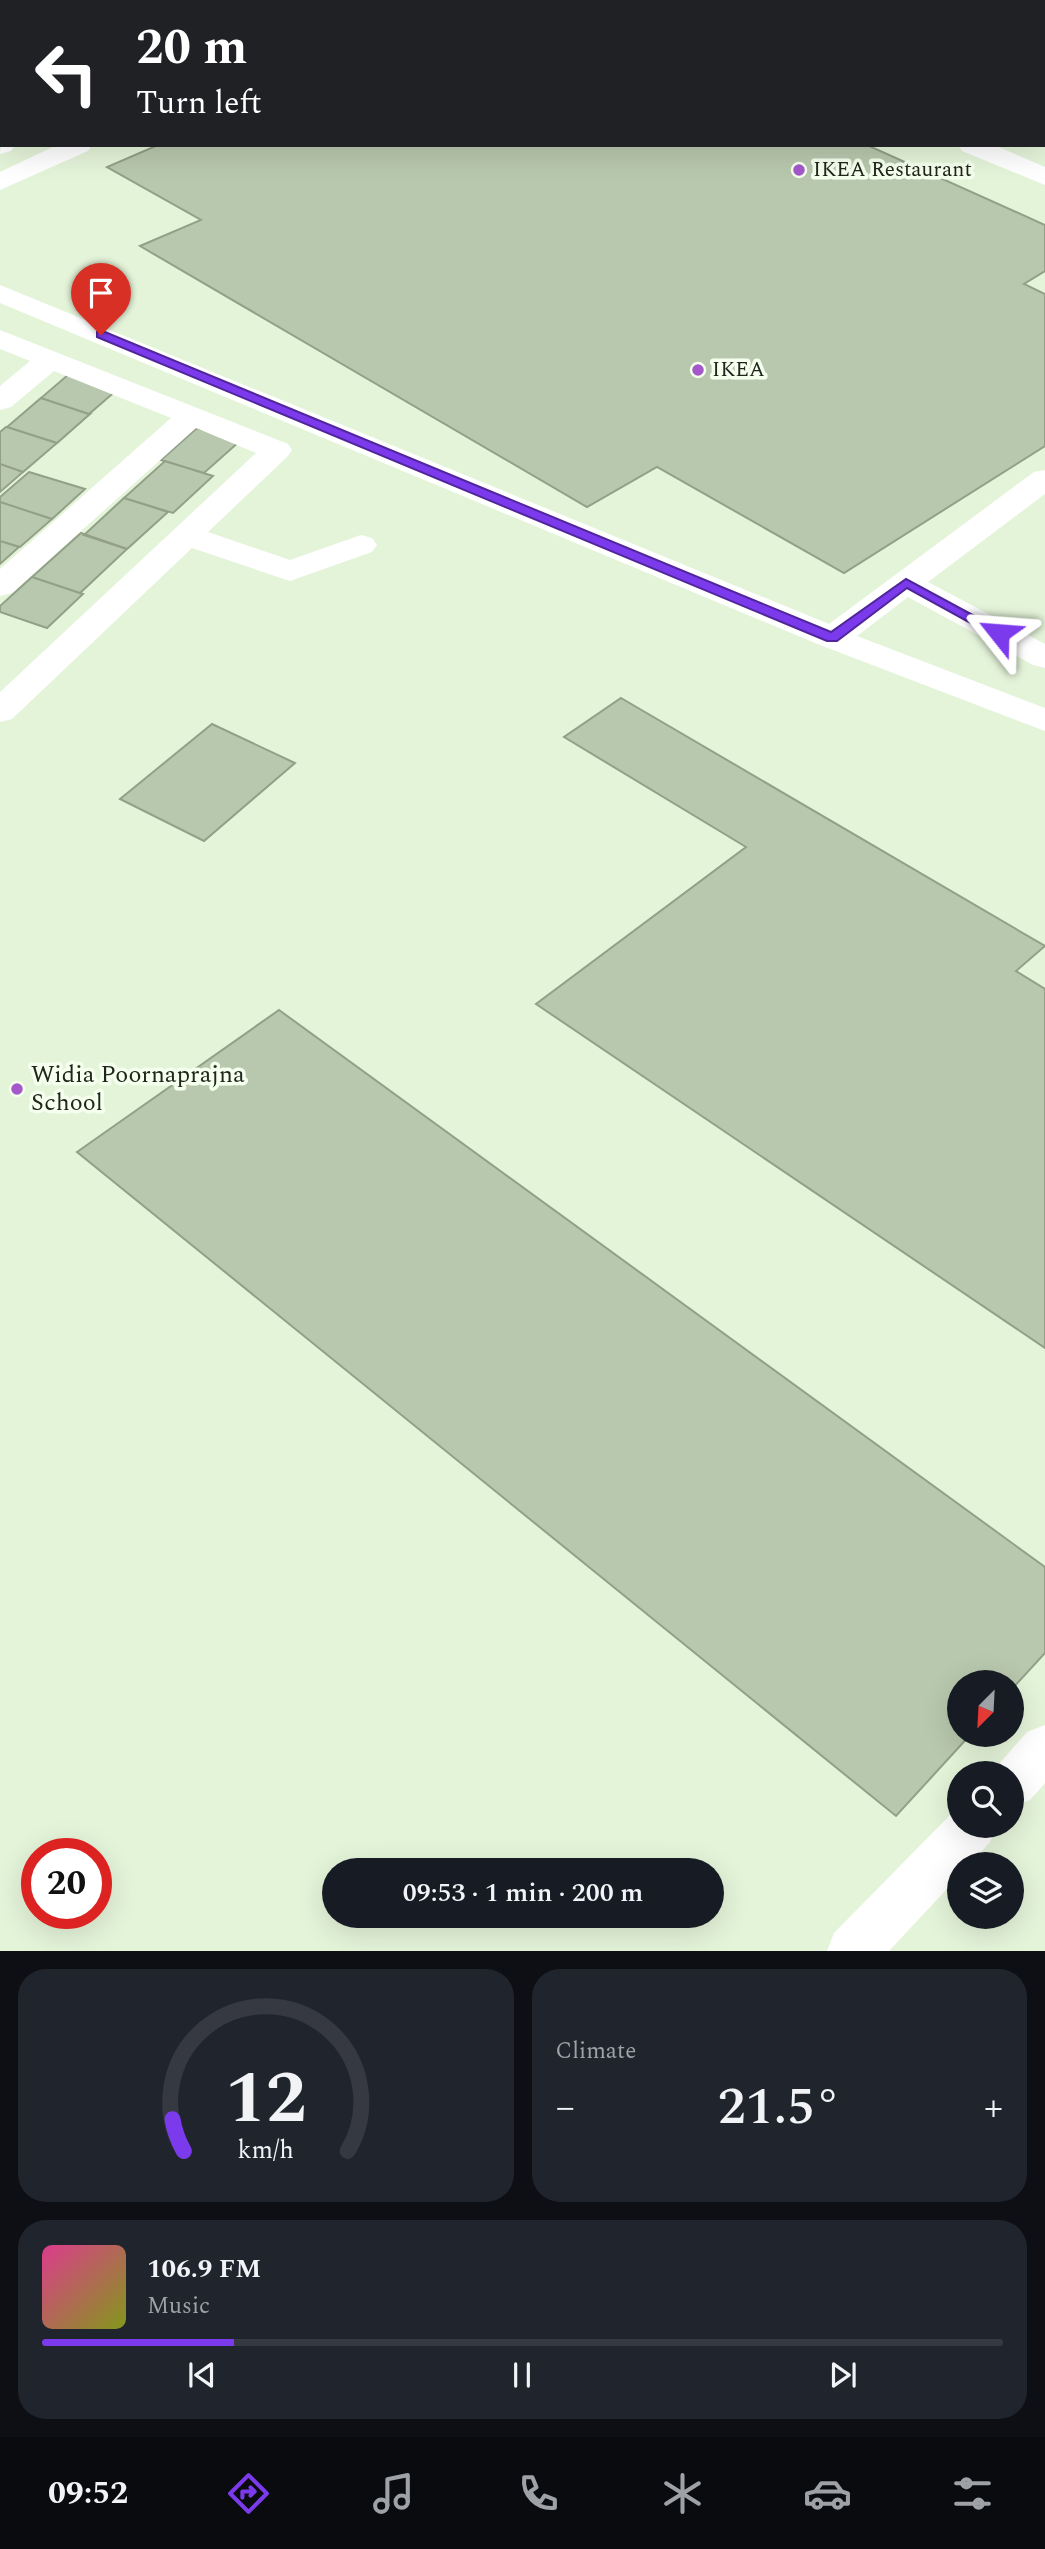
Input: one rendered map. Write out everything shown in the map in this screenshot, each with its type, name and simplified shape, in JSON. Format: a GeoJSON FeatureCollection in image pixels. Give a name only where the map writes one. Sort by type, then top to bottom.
{"type":"FeatureCollection","features":[{"type":"Feature","properties":{"kind":"street"},"geometry":{"type":"LineString","coordinates":[[0,182],[75,147]]}},
{"type":"Feature","properties":{"kind":"street"},"geometry":{"type":"LineString","coordinates":[[976,147],[1045,177]]}},
{"type":"Feature","properties":{"kind":"street"},"geometry":{"type":"LineString","coordinates":[[0,293],[832,638],[1045,720]]}},
{"type":"Feature","properties":{"kind":"street"},"geometry":{"type":"LineString","coordinates":[[0,339],[277,450],[0,711]]}},
{"type":"Feature","properties":{"kind":"street"},"geometry":{"type":"LineString","coordinates":[[0,401],[51,359]]}},
{"type":"Feature","properties":{"kind":"street"},"geometry":{"type":"LineString","coordinates":[[0,586],[193,415]]}},
{"type":"Feature","properties":{"kind":"street"},"geometry":{"type":"LineString","coordinates":[[832,638],[1045,479]]}},
{"type":"Feature","properties":{"kind":"street"},"geometry":{"type":"LineString","coordinates":[[186,535],[290,571],[361,545]]}},
{"type":"Feature","properties":{"kind":"street"},"geometry":{"type":"LineString","coordinates":[[906,583],[1045,659]]}},
{"type":"Feature","properties":{"kind":"street"},"geometry":{"type":"LineString","coordinates":[[1024,1770],[1045,1748]]}},
{"type":"Feature","properties":{"kind":"street"},"geometry":{"type":"LineString","coordinates":[[853,1951],[960,1838]]}},
{"type":"Feature","properties":{"kind":"building","name":"IKEA"},"geometry":{"type":"Polygon","coordinates":[[[153,147],[871,147],[1045,225],[1045,271],[1024,284],[1045,294],[1045,446],[844,573],[657,467],[587,507],[140,246],[201,220],[107,167],[153,147]]]}},
{"type":"Feature","properties":{"kind":"building"},"geometry":{"type":"Polygon","coordinates":[[[69,374],[118,389],[89,414],[41,398],[69,374]]]}},
{"type":"Feature","properties":{"kind":"building"},"geometry":{"type":"Polygon","coordinates":[[[41,398],[90,414],[57,443],[7,427],[41,398]]]}},
{"type":"Feature","properties":{"kind":"building"},"geometry":{"type":"Polygon","coordinates":[[[6,427],[57,443],[23,472],[0,464],[0,432],[6,427]]]}},
{"type":"Feature","properties":{"kind":"building"},"geometry":{"type":"Polygon","coordinates":[[[197,428],[240,441],[204,473],[161,460],[197,428]]]}},
{"type":"Feature","properties":{"kind":"building"},"geometry":{"type":"Polygon","coordinates":[[[165,461],[213,476],[173,513],[124,498],[165,461]]]}},
{"type":"Feature","properties":{"kind":"building"},"geometry":{"type":"Polygon","coordinates":[[[0,464],[23,472],[0,492],[0,464]]]}},
{"type":"Feature","properties":{"kind":"building"},"geometry":{"type":"Polygon","coordinates":[[[29,472],[85,489],[52,519],[0,502],[0,497],[29,472]]]}},
{"type":"Feature","properties":{"kind":"building"},"geometry":{"type":"Polygon","coordinates":[[[124,498],[168,512],[127,549],[84,535],[124,498]]]}},
{"type":"Feature","properties":{"kind":"building"},"geometry":{"type":"Polygon","coordinates":[[[0,502],[52,519],[20,547],[0,541],[0,502]]]}},
{"type":"Feature","properties":{"kind":"building"},"geometry":{"type":"Polygon","coordinates":[[[81,533],[127,549],[80,593],[32,577],[81,533]]]}},
{"type":"Feature","properties":{"kind":"building"},"geometry":{"type":"Polygon","coordinates":[[[0,541],[19,547],[0,564],[0,541]]]}},
{"type":"Feature","properties":{"kind":"building"},"geometry":{"type":"Polygon","coordinates":[[[32,577],[83,594],[47,628],[0,612],[0,606],[32,577]]]}},
{"type":"Feature","properties":{"kind":"building"},"geometry":{"type":"Polygon","coordinates":[[[621,698],[1045,946],[1016,971],[1045,989],[1045,1348],[536,1004],[746,847],[564,737],[621,698]]]}},
{"type":"Feature","properties":{"kind":"building"},"geometry":{"type":"Polygon","coordinates":[[[212,724],[295,763],[204,841],[120,799],[212,724]]]}},
{"type":"Feature","properties":{"kind":"building"},"geometry":{"type":"Polygon","coordinates":[[[279,1010],[1045,1567],[1045,1653],[1024,1676],[1024,1670],[947,1670],[947,1747],[959,1747],[896,1816],[77,1152],[279,1010]]]}},
{"type":"Feature","properties":{"kind":"place","name":"IKEA Restaurant"},"geometry":{"type":"Point","coordinates":[799,170]}},
{"type":"Feature","properties":{"kind":"place","name":"IKEA"},"geometry":{"type":"Point","coordinates":[698,370]}},
{"type":"Feature","properties":{"kind":"place","name":"Widia Poornaprajna School"},"geometry":{"type":"Point","coordinates":[17,1089]}},
{"type":"Feature","properties":{"kind":"route"},"geometry":{"type":"LineString","coordinates":[[101,335],[832,638],[906,583],[999,633]]}}]}
